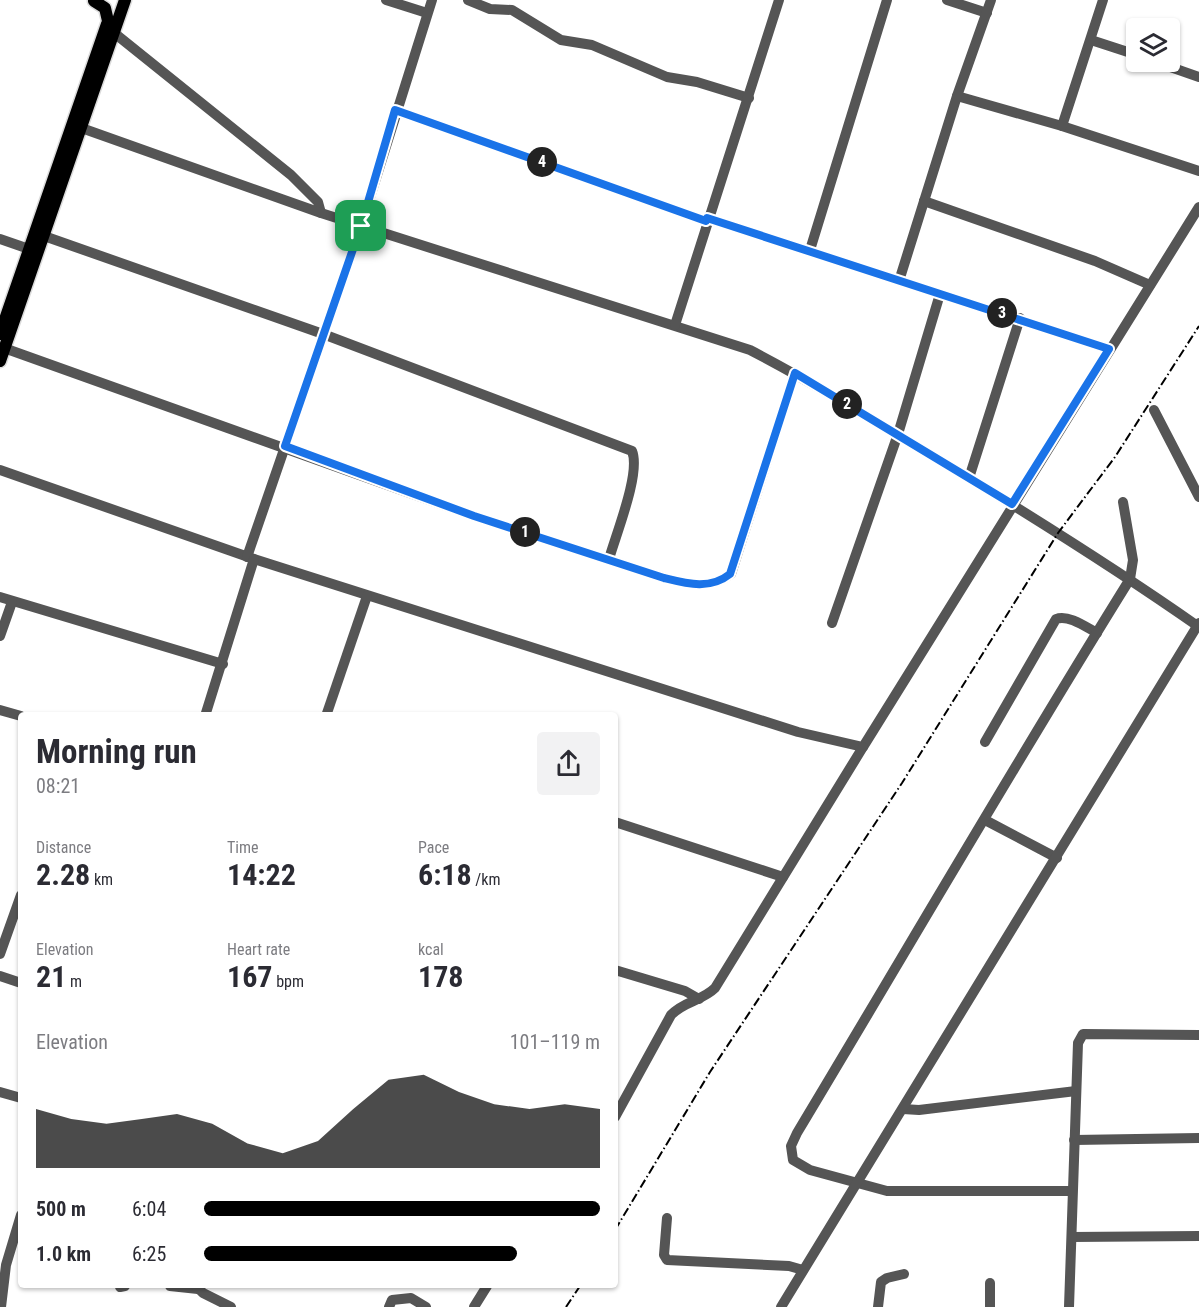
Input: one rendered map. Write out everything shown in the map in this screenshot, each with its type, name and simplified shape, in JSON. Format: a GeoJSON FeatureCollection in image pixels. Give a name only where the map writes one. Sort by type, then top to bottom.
{"type":"FeatureCollection","features":[{"type":"Feature","properties":{"kind":"main road"},"geometry":{"type":"LineString","coordinates":[[92,0],[105,8],[111,26]]}},
{"type":"Feature","properties":{"kind":"main road"},"geometry":{"type":"LineString","coordinates":[[0,334],[29,249],[76,127],[118,4]]}},
{"type":"Feature","properties":{"kind":"main road"},"geometry":{"type":"LineString","coordinates":[[0,361],[44,236],[76,127]]}},
{"type":"Feature","properties":{"kind":"street"},"geometry":{"type":"LineString","coordinates":[[92,0],[118,4]]}},
{"type":"Feature","properties":{"kind":"street"},"geometry":{"type":"LineString","coordinates":[[386,0],[427,13]]}},
{"type":"Feature","properties":{"kind":"street"},"geometry":{"type":"LineString","coordinates":[[206,712],[223,664],[251,558],[285,446],[361,226],[395,110],[432,0]]}},
{"type":"Feature","properties":{"kind":"street"},"geometry":{"type":"LineString","coordinates":[[468,0],[490,9],[512,10],[561,40],[591,45],[667,77],[697,82],[731,93],[747,102]]}},
{"type":"Feature","properties":{"kind":"street"},"geometry":{"type":"LineString","coordinates":[[675,325],[779,0]]}},
{"type":"Feature","properties":{"kind":"street"},"geometry":{"type":"LineString","coordinates":[[810,249],[887,0]]}},
{"type":"Feature","properties":{"kind":"street"},"geometry":{"type":"LineString","coordinates":[[947,0],[987,13]]}},
{"type":"Feature","properties":{"kind":"street"},"geometry":{"type":"LineString","coordinates":[[898,280],[957,96],[991,0]]}},
{"type":"Feature","properties":{"kind":"street"},"geometry":{"type":"LineString","coordinates":[[1062,126],[1103,0]]}},
{"type":"Feature","properties":{"kind":"street"},"geometry":{"type":"LineString","coordinates":[[111,26],[291,175],[318,202],[321,213]]}},
{"type":"Feature","properties":{"kind":"street"},"geometry":{"type":"LineString","coordinates":[[1091,40],[1126,51]]}},
{"type":"Feature","properties":{"kind":"street"},"geometry":{"type":"LineString","coordinates":[[1180,70],[1199,77]]}},
{"type":"Feature","properties":{"kind":"street"},"geometry":{"type":"LineString","coordinates":[[957,96],[1062,126],[1199,171]]}},
{"type":"Feature","properties":{"kind":"street"},"geometry":{"type":"LineString","coordinates":[[395,110],[707,220],[810,249],[1109,349]]}},
{"type":"Feature","properties":{"kind":"street"},"geometry":{"type":"LineString","coordinates":[[76,127],[321,213],[750,350],[795,373],[969,477],[1198,625],[781,1307]]}},
{"type":"Feature","properties":{"kind":"street"},"geometry":{"type":"LineString","coordinates":[[924,201],[1095,261],[1150,285]]}},
{"type":"Feature","properties":{"kind":"street"},"geometry":{"type":"LineString","coordinates":[[618,1109],[671,1016],[678,1008],[699,999],[715,988],[1012,504],[1199,207]]}},
{"type":"Feature","properties":{"kind":"street"},"geometry":{"type":"LineString","coordinates":[[44,236],[323,334],[632,451],[635,463],[632,478],[609,559]]}},
{"type":"Feature","properties":{"kind":"street"},"geometry":{"type":"LineString","coordinates":[[0,239],[29,249]]}},
{"type":"Feature","properties":{"kind":"street"},"geometry":{"type":"LineString","coordinates":[[832,623],[898,435],[940,294]]}},
{"type":"Feature","properties":{"kind":"street"},"geometry":{"type":"LineString","coordinates":[[969,477],[1020,318]]}},
{"type":"Feature","properties":{"kind":"street"},"geometry":{"type":"LineString","coordinates":[[4,348],[285,446],[474,516],[686,583],[715,584],[730,574],[795,373]]}},
{"type":"Feature","properties":{"kind":"street"},"geometry":{"type":"LineString","coordinates":[[1154,411],[1199,497]]}},
{"type":"Feature","properties":{"kind":"street"},"geometry":{"type":"LineString","coordinates":[[0,470],[367,596],[798,732],[863,747]]}},
{"type":"Feature","properties":{"kind":"street"},"geometry":{"type":"LineString","coordinates":[[1071,1191],[899,1192],[857,1183],[797,1164],[791,1157],[791,1146],[985,820],[1025,747],[1130,579],[1133,560],[1123,502]]}},
{"type":"Feature","properties":{"kind":"street"},"geometry":{"type":"LineString","coordinates":[[327,712],[367,596]]}},
{"type":"Feature","properties":{"kind":"street"},"geometry":{"type":"LineString","coordinates":[[0,597],[223,664]]}},
{"type":"Feature","properties":{"kind":"street"},"geometry":{"type":"LineString","coordinates":[[0,636],[12,602]]}},
{"type":"Feature","properties":{"kind":"street"},"geometry":{"type":"LineString","coordinates":[[985,742],[1056,619],[1061,617],[1071,620],[1097,633]]}},
{"type":"Feature","properties":{"kind":"street"},"geometry":{"type":"LineString","coordinates":[[0,710],[18,715]]}},
{"type":"Feature","properties":{"kind":"street"},"geometry":{"type":"LineString","coordinates":[[985,820],[1057,858]]}},
{"type":"Feature","properties":{"kind":"street"},"geometry":{"type":"LineString","coordinates":[[618,823],[783,877]]}},
{"type":"Feature","properties":{"kind":"street"},"geometry":{"type":"LineString","coordinates":[[0,954],[18,903]]}},
{"type":"Feature","properties":{"kind":"street"},"geometry":{"type":"LineString","coordinates":[[618,971],[685,991],[699,999]]}},
{"type":"Feature","properties":{"kind":"street"},"geometry":{"type":"LineString","coordinates":[[0,976],[18,982]]}},
{"type":"Feature","properties":{"kind":"street"},"geometry":{"type":"LineString","coordinates":[[1069,1307],[1071,1191],[1078,1043],[1083,1034],[1199,1035]]}},
{"type":"Feature","properties":{"kind":"street"},"geometry":{"type":"LineString","coordinates":[[903,1109],[919,1110],[1076,1091]]}},
{"type":"Feature","properties":{"kind":"street"},"geometry":{"type":"LineString","coordinates":[[0,1092],[18,1097]]}},
{"type":"Feature","properties":{"kind":"street"},"geometry":{"type":"LineString","coordinates":[[1074,1140],[1199,1138]]}},
{"type":"Feature","properties":{"kind":"street"},"geometry":{"type":"LineString","coordinates":[[667,1218],[664,1255],[667,1260],[789,1266],[803,1269]]}},
{"type":"Feature","properties":{"kind":"street"},"geometry":{"type":"LineString","coordinates":[[1,1307],[6,1265],[18,1229]]}},
{"type":"Feature","properties":{"kind":"street"},"geometry":{"type":"LineString","coordinates":[[1072,1237],[1199,1236]]}},
{"type":"Feature","properties":{"kind":"street"},"geometry":{"type":"LineString","coordinates":[[878,1307],[881,1282],[887,1278],[904,1275]]}},
{"type":"Feature","properties":{"kind":"street"},"geometry":{"type":"LineString","coordinates":[[990,1283],[990,1307]]}},
{"type":"Feature","properties":{"kind":"street"},"geometry":{"type":"LineString","coordinates":[[199,1288],[231,1307]]}},
{"type":"Feature","properties":{"kind":"street"},"geometry":{"type":"LineString","coordinates":[[474,1307],[486,1288]]}},
{"type":"Feature","properties":{"kind":"street"},"geometry":{"type":"LineString","coordinates":[[388,1307],[392,1300],[404,1297],[426,1307]]}},
{"type":"Feature","properties":{"kind":"railway"},"geometry":{"type":"LineString","coordinates":[[618,1225],[710,1072],[902,783],[1058,533],[1115,457],[1199,326]]}},
{"type":"Feature","properties":{"kind":"railway"},"geometry":{"type":"LineString","coordinates":[[566,1307],[579,1288]]}},
{"type":"Feature","properties":{"kind":"route"},"geometry":{"type":"LineString","coordinates":[[395,110],[706,221],[707,218],[810,249],[1109,349],[1012,504],[795,373],[730,574],[715,584],[686,583],[664,578],[474,516],[285,446],[361,226],[395,110]]}}]}
